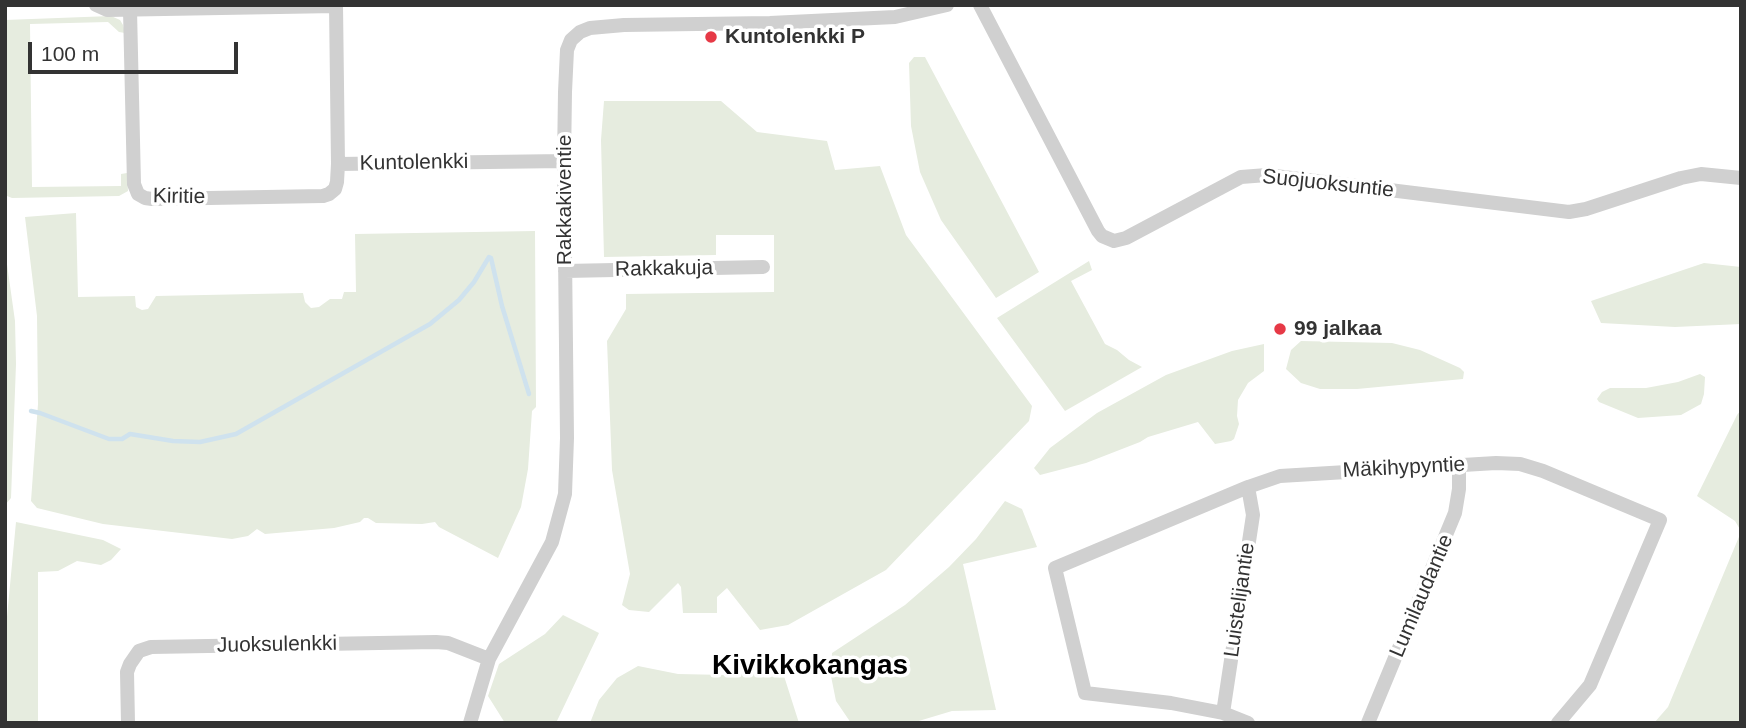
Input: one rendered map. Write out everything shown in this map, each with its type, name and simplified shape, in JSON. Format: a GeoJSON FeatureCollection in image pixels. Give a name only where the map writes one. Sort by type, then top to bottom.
{"type":"FeatureCollection","features":[{"type":"Feature","properties":{"kind":"street"},"geometry":{"type":"LineString","coordinates":[[96,5],[107,10],[336,6]]}},
{"type":"Feature","properties":{"kind":"street"},"geometry":{"type":"LineString","coordinates":[[801,5],[802,20]]}},
{"type":"Feature","properties":{"kind":"street","name":"Rakkakiventie"},"geometry":{"type":"LineString","coordinates":[[470,723],[489,659],[552,542],[565,494],[568,438],[564,161],[566,50],[571,40],[590,28],[895,17],[947,5]]}},
{"type":"Feature","properties":{"kind":"street","name":"Suojuoksuntie"},"geometry":{"type":"LineString","coordinates":[[980,5],[1098,231],[1102,236],[1114,241],[1126,239],[1241,177],[1267,175],[1569,212],[1700,174],[1741,178]]}},
{"type":"Feature","properties":{"kind":"street","name":"Kuntolenkki"},"geometry":{"type":"LineString","coordinates":[[336,6],[338,164],[564,161]]}},
{"type":"Feature","properties":{"kind":"street","name":"Kiritie"},"geometry":{"type":"LineString","coordinates":[[130,10],[134,184],[138,194],[152,199],[323,196],[335,189],[338,164]]}},
{"type":"Feature","properties":{"kind":"street","name":"Rakkakuja"},"geometry":{"type":"LineString","coordinates":[[565,271],[763,267]]}},
{"type":"Feature","properties":{"kind":"street","name":"Mäkihypyntie"},"geometry":{"type":"LineString","coordinates":[[1223,713],[1085,693],[1055,568],[1280,476],[1503,463],[1529,466],[1660,520],[1590,685],[1558,723]]}},
{"type":"Feature","properties":{"kind":"street","name":"Lumilaudantie"},"geometry":{"type":"LineString","coordinates":[[1368,723],[1453,520],[1459,489],[1459,465]]}},
{"type":"Feature","properties":{"kind":"street","name":"Luistelijantie"},"geometry":{"type":"LineString","coordinates":[[1223,713],[1253,515],[1248,487]]}},
{"type":"Feature","properties":{"kind":"street","name":"Juoksulenkki"},"geometry":{"type":"LineString","coordinates":[[128,723],[127,673],[139,651],[151,647],[436,642],[448,643],[489,659]]}},
{"type":"Feature","properties":{"kind":"street"},"geometry":{"type":"LineString","coordinates":[[1223,713],[1248,723]]}},
{"type":"Feature","properties":{"kind":"shaded area"},"geometry":{"type":"Polygon","coordinates":[[[111,16],[120,20],[125,33],[119,32],[108,22],[30,24],[32,187],[121,186],[121,174],[127,173],[128,191],[119,196],[12,198],[5,195],[5,20],[111,16]]]}},
{"type":"Feature","properties":{"kind":"shaded area"},"geometry":{"type":"Polygon","coordinates":[[[914,57],[925,57],[1039,272],[996,298],[941,220],[920,172],[911,126],[909,63],[914,57]]]}},
{"type":"Feature","properties":{"kind":"shaded area"},"geometry":{"type":"Polygon","coordinates":[[[604,101],[721,101],[757,132],[827,141],[835,170],[880,166],[906,235],[1032,406],[1029,421],[886,570],[788,625],[760,630],[727,588],[717,597],[717,613],[683,613],[681,587],[678,583],[649,612],[629,610],[622,605],[630,574],[612,470],[607,341],[626,309],[626,294],[774,292],[774,235],[716,235],[716,255],[604,257],[601,140],[604,101]]]}},
{"type":"Feature","properties":{"kind":"shaded area"},"geometry":{"type":"Polygon","coordinates":[[[76,213],[78,297],[135,296],[136,307],[142,310],[148,309],[156,296],[303,293],[305,302],[311,308],[319,307],[330,299],[342,299],[344,292],[356,292],[355,234],[535,231],[536,407],[532,411],[528,469],[521,507],[498,558],[439,527],[435,522],[376,523],[364,518],[360,522],[334,528],[265,534],[257,529],[248,536],[232,539],[103,524],[37,508],[31,501],[38,404],[37,316],[25,217],[76,213]]]}},
{"type":"Feature","properties":{"kind":"shaded area"},"geometry":{"type":"Polygon","coordinates":[[[5,250],[15,321],[16,364],[11,498],[5,505],[5,250]]]}},
{"type":"Feature","properties":{"kind":"shaded area"},"geometry":{"type":"Polygon","coordinates":[[[1089,261],[1092,270],[1071,281],[1105,344],[1142,367],[1065,411],[997,318],[1089,261]]]}},
{"type":"Feature","properties":{"kind":"shaded area"},"geometry":{"type":"Polygon","coordinates":[[[1704,263],[1741,267],[1741,324],[1675,327],[1601,323],[1591,301],[1704,263]]]}},
{"type":"Feature","properties":{"kind":"shaded area"},"geometry":{"type":"Polygon","coordinates":[[[1301,341],[1392,343],[1420,350],[1460,368],[1464,372],[1463,379],[1357,389],[1320,389],[1301,383],[1286,369],[1291,350],[1301,341]]]}},
{"type":"Feature","properties":{"kind":"shaded area"},"geometry":{"type":"Polygon","coordinates":[[[1264,344],[1264,371],[1248,383],[1238,400],[1239,424],[1231,441],[1215,444],[1198,422],[1148,437],[1086,463],[1040,475],[1034,468],[1050,448],[1097,413],[1166,375],[1232,351],[1264,344]]]}},
{"type":"Feature","properties":{"kind":"shaded area"},"geometry":{"type":"Polygon","coordinates":[[[1700,374],[1705,377],[1701,404],[1681,415],[1638,418],[1597,399],[1602,392],[1610,388],[1646,388],[1678,382],[1700,374]]]}},
{"type":"Feature","properties":{"kind":"shaded area"},"geometry":{"type":"Polygon","coordinates":[[[1741,410],[1741,531],[1735,521],[1697,496],[1741,410]]]}},
{"type":"Feature","properties":{"kind":"shaded area"},"geometry":{"type":"Polygon","coordinates":[[[1005,501],[1022,509],[1037,547],[963,564],[996,710],[952,711],[912,723],[851,723],[836,701],[831,676],[832,653],[905,605],[949,567],[976,539],[1005,501]]]}},
{"type":"Feature","properties":{"kind":"shaded area"},"geometry":{"type":"Polygon","coordinates":[[[16,522],[103,540],[121,549],[111,560],[101,565],[77,561],[58,571],[38,572],[38,723],[5,723],[5,638],[16,522]]]}},
{"type":"Feature","properties":{"kind":"shaded area"},"geometry":{"type":"Polygon","coordinates":[[[1741,532],[1741,723],[1654,723],[1668,707],[1741,532]]]}},
{"type":"Feature","properties":{"kind":"shaded area"},"geometry":{"type":"Polygon","coordinates":[[[563,615],[599,633],[556,723],[505,723],[488,696],[499,664],[545,634],[563,615]]]}},
{"type":"Feature","properties":{"kind":"shaded area"},"geometry":{"type":"Polygon","coordinates":[[[638,666],[678,674],[726,675],[775,671],[784,676],[799,723],[590,723],[599,700],[617,678],[638,666]]]}},
{"type":"Feature","properties":{"kind":"waterway"},"geometry":{"type":"LineString","coordinates":[[31,411],[109,439],[122,439],[130,434],[200,442],[236,434],[430,324],[459,300],[489,257],[529,394]]}},
{"type":"Feature","properties":{"kind":"place","name":"Kuntolenkki P"},"geometry":{"type":"Point","coordinates":[711,37]}},
{"type":"Feature","properties":{"kind":"place","name":"99 jalkaa"},"geometry":{"type":"Point","coordinates":[1280,329]}},
{"type":"Feature","properties":{"kind":"district","name":"Kivikkokangas"},"geometry":{"type":"Point","coordinates":[810,666]}}]}
